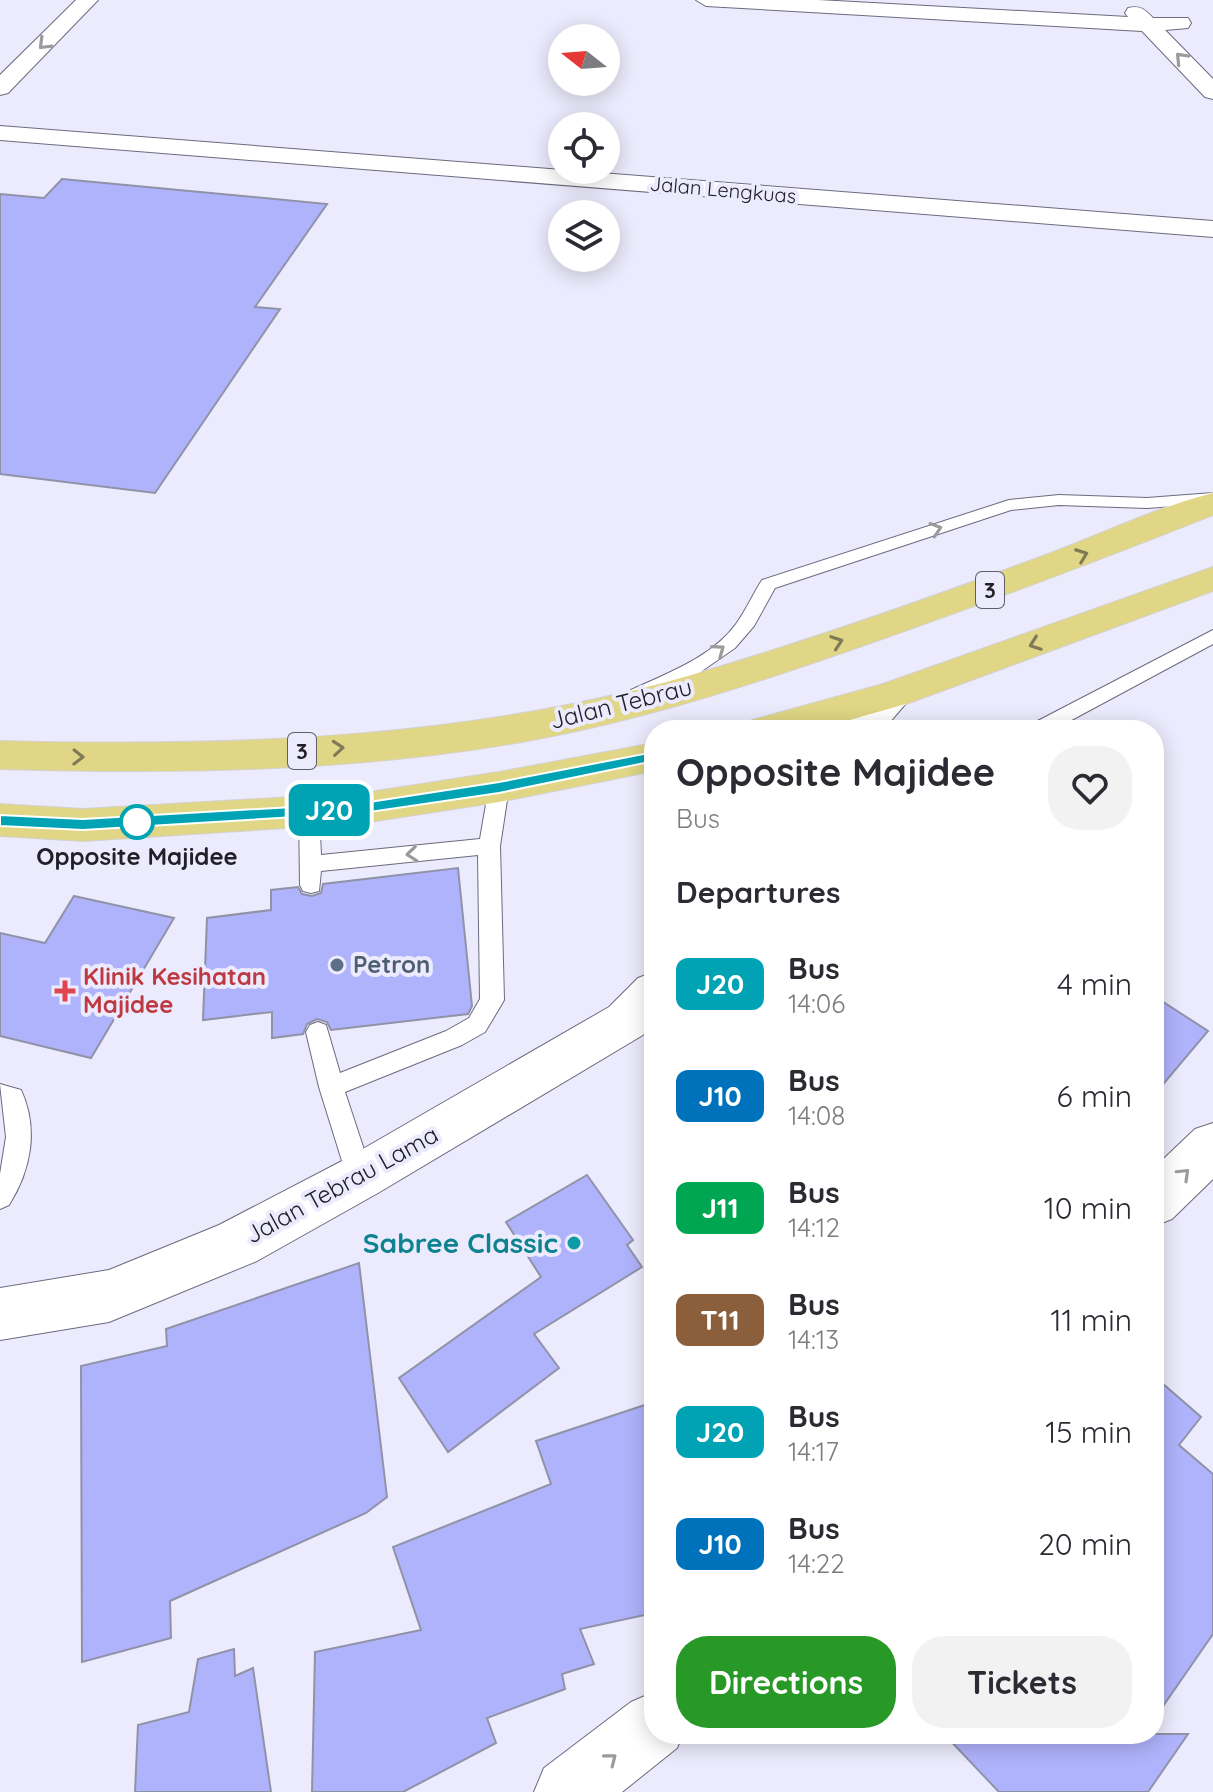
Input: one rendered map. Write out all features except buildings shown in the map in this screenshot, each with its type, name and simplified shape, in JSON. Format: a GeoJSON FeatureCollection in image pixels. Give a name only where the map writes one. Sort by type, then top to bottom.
{"type":"FeatureCollection","features":[{"type":"Feature","properties":{"kind":"highway","name":"Jalan Tebrau"},"geometry":{"type":"LineString","coordinates":[[0,755],[88,758],[312,751],[466,736],[601,712],[777,662],[1022,578],[1213,501]]}},
{"type":"Feature","properties":{"kind":"highway"},"geometry":{"type":"LineString","coordinates":[[802,720],[895,694],[1213,578]]}},
{"type":"Feature","properties":{"kind":"highway"},"geometry":{"type":"LineString","coordinates":[[0,820],[83,825],[363,808],[499,787],[644,759]]}},
{"type":"Feature","properties":{"kind":"street"},"geometry":{"type":"LineString","coordinates":[[29,28],[59,0]]}},
{"type":"Feature","properties":{"kind":"street"},"geometry":{"type":"LineString","coordinates":[[0,88],[88,0]]}},
{"type":"Feature","properties":{"kind":"street"},"geometry":{"type":"LineString","coordinates":[[706,0],[1186,28],[1155,0]]}},
{"type":"Feature","properties":{"kind":"street"},"geometry":{"type":"LineString","coordinates":[[1122,0],[1213,92]]}},
{"type":"Feature","properties":{"kind":"street","name":"Jalan Lengkuas"},"geometry":{"type":"LineString","coordinates":[[0,133],[1211,229]]}},
{"type":"Feature","properties":{"kind":"street"},"geometry":{"type":"LineString","coordinates":[[870,720],[895,694]]}},
{"type":"Feature","properties":{"kind":"street","name":"Jalan Tebrau Lama"},"geometry":{"type":"LineString","coordinates":[[0,1314],[109,1296],[238,1243],[360,1177],[626,1021],[644,1002]]}},
{"type":"Feature","properties":{"kind":"street"},"geometry":{"type":"LineString","coordinates":[[1164,1192],[1213,1145]]}},
{"type":"Feature","properties":{"kind":"street"},"geometry":{"type":"LineString","coordinates":[[568,1792],[644,1733]]}},
{"type":"Feature","properties":{"kind":"lane"},"geometry":{"type":"LineString","coordinates":[[601,712],[692,669],[728,645],[742,630],[768,584],[1009,505],[1059,500],[1147,503],[1213,501]]}},
{"type":"Feature","properties":{"kind":"lane"},"geometry":{"type":"LineString","coordinates":[[1056,720],[1213,636]]}},
{"type":"Feature","properties":{"kind":"lane"},"geometry":{"type":"LineString","coordinates":[[331,1087],[454,1038],[477,1025],[492,1000],[489,846],[499,787]]}},
{"type":"Feature","properties":{"kind":"lane"},"geometry":{"type":"LineString","coordinates":[[309,811],[312,875],[489,846]]}},
{"type":"Feature","properties":{"kind":"lane"},"geometry":{"type":"LineString","coordinates":[[318,1032],[331,1087],[360,1177]]}},
{"type":"Feature","properties":{"kind":"lane"},"geometry":{"type":"LineString","coordinates":[[0,1095],[12,1098],[21,1135],[11,1181],[0,1197]]}},
{"type":"Feature","properties":{"kind":"bus line","name":"J20"},"geometry":{"type":"LineString","coordinates":[[0,820],[83,825],[363,808],[499,787],[644,759]]}},
{"type":"Feature","properties":{"kind":"place","name":"Opposite Majidee"},"geometry":{"type":"Point","coordinates":[137,822]}},
{"type":"Feature","properties":{"kind":"place","name":"Petron"},"geometry":{"type":"Point","coordinates":[337,965]}},
{"type":"Feature","properties":{"kind":"place","name":"Klinik Kesihatan Majidee"},"geometry":{"type":"Point","coordinates":[65,991]}},
{"type":"Feature","properties":{"kind":"place","name":"Sabree Classic"},"geometry":{"type":"Point","coordinates":[574,1243]}}]}
